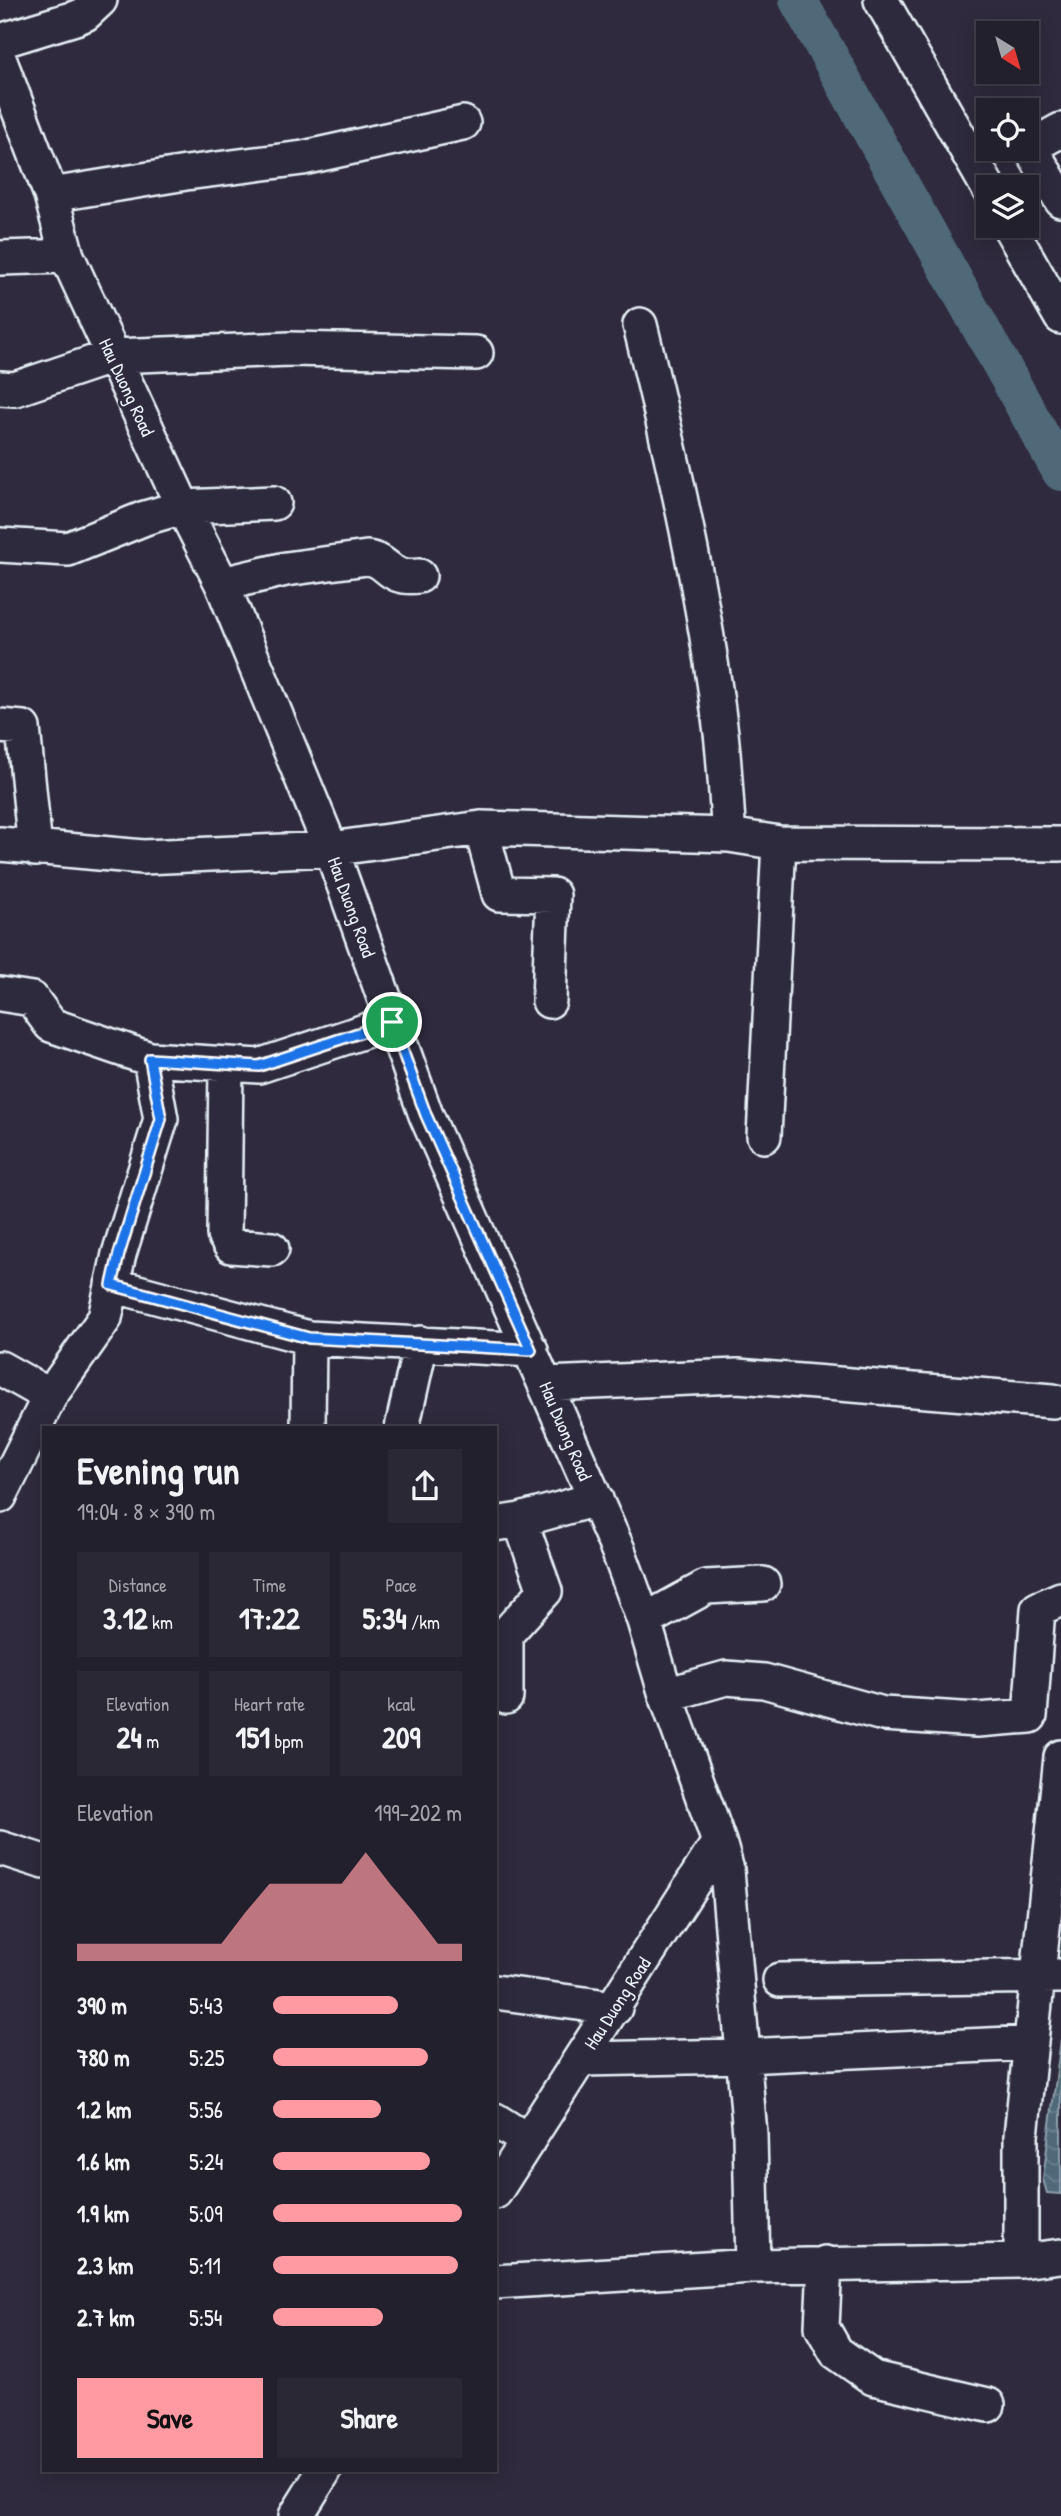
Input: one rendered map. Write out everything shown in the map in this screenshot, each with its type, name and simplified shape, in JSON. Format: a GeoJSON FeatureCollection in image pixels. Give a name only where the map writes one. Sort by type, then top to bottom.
{"type":"FeatureCollection","features":[{"type":"Feature","properties":{"kind":"street"},"geometry":{"type":"LineString","coordinates":[[0,41],[85,14],[100,0]]}},
{"type":"Feature","properties":{"kind":"street"},"geometry":{"type":"LineString","coordinates":[[881,0],[980,175]]}},
{"type":"Feature","properties":{"kind":"street","name":"Hau Duong Road"},"geometry":{"type":"LineString","coordinates":[[0,61],[51,195],[67,256],[183,507],[222,584],[331,849],[426,1115],[618,1549],[644,1620],[666,1695],[719,1842],[497,2189]]}},
{"type":"Feature","properties":{"kind":"street"},"geometry":{"type":"LineString","coordinates":[[51,195],[186,173],[303,158],[463,123]]}},
{"type":"Feature","properties":{"kind":"street"},"geometry":{"type":"LineString","coordinates":[[1061,130],[1030,147],[1061,200]]}},
{"type":"Feature","properties":{"kind":"street"},"geometry":{"type":"LineString","coordinates":[[1016,238],[1061,317]]}},
{"type":"Feature","properties":{"kind":"street"},"geometry":{"type":"LineString","coordinates":[[0,258],[67,256]]}},
{"type":"Feature","properties":{"kind":"street"},"geometry":{"type":"LineString","coordinates":[[640,325],[675,468],[708,640],[721,735],[729,835]]}},
{"type":"Feature","properties":{"kind":"street"},"geometry":{"type":"LineString","coordinates":[[0,388],[15,389],[113,356],[290,349],[476,353]]}},
{"type":"Feature","properties":{"kind":"street"},"geometry":{"type":"LineString","coordinates":[[0,545],[68,550],[145,518],[183,507],[274,503]]}},
{"type":"Feature","properties":{"kind":"street"},"geometry":{"type":"LineString","coordinates":[[222,584],[286,569],[367,558],[378,561],[399,576],[419,576]]}},
{"type":"Feature","properties":{"kind":"street"},"geometry":{"type":"LineString","coordinates":[[0,726],[23,728],[35,849]]}},
{"type":"Feature","properties":{"kind":"street"},"geometry":{"type":"LineString","coordinates":[[481,828],[499,894],[553,895],[549,1001]]}},
{"type":"Feature","properties":{"kind":"street"},"geometry":{"type":"LineString","coordinates":[[0,844],[143,857],[331,849],[481,828],[729,835],[779,843],[1061,844]]}},
{"type":"Feature","properties":{"kind":"street"},"geometry":{"type":"LineString","coordinates":[[764,1136],[779,843]]}},
{"type":"Feature","properties":{"kind":"street"},"geometry":{"type":"LineString","coordinates":[[0,994],[32,999],[51,1025],[150,1059],[259,1066],[392,1022]]}},
{"type":"Feature","properties":{"kind":"street"},"geometry":{"type":"LineString","coordinates":[[0,1496],[50,1396],[105,1318],[119,1254],[161,1119],[150,1059]]}},
{"type":"Feature","properties":{"kind":"street"},"geometry":{"type":"LineString","coordinates":[[226,1064],[224,1235],[232,1246],[272,1249]]}},
{"type":"Feature","properties":{"kind":"street"},"geometry":{"type":"LineString","coordinates":[[112,1285],[309,1338],[531,1350]]}},
{"type":"Feature","properties":{"kind":"street"},"geometry":{"type":"LineString","coordinates":[[308,1426],[309,1338]]}},
{"type":"Feature","properties":{"kind":"street"},"geometry":{"type":"LineString","coordinates":[[402,1426],[421,1343]]}},
{"type":"Feature","properties":{"kind":"street"},"geometry":{"type":"LineString","coordinates":[[0,1368],[50,1396]]}},
{"type":"Feature","properties":{"kind":"street"},"geometry":{"type":"LineString","coordinates":[[546,1384],[738,1376],[1053,1401]]}},
{"type":"Feature","properties":{"kind":"street"},"geometry":{"type":"LineString","coordinates":[[506,1696],[506,1634],[545,1591],[507,1522],[596,1499]]}},
{"type":"Feature","properties":{"kind":"street"},"geometry":{"type":"LineString","coordinates":[[644,1620],[706,1587],[763,1584]]}},
{"type":"Feature","properties":{"kind":"street"},"geometry":{"type":"LineString","coordinates":[[666,1695],[726,1678],[764,1681],[883,1714],[978,1720],[1030,1716],[1038,1609],[1061,1599]]}},
{"type":"Feature","properties":{"kind":"street"},"geometry":{"type":"LineString","coordinates":[[1021,2261],[1021,2136],[1031,2043],[1050,1976],[1061,1757]]}},
{"type":"Feature","properties":{"kind":"street"},"geometry":{"type":"LineString","coordinates":[[719,1842],[727,1870],[750,2134],[753,2266]]}},
{"type":"Feature","properties":{"kind":"street"},"geometry":{"type":"LineString","coordinates":[[0,1848],[42,1861]]}},
{"type":"Feature","properties":{"kind":"street"},"geometry":{"type":"LineString","coordinates":[[780,1980],[1050,1976]]}},
{"type":"Feature","properties":{"kind":"street"},"geometry":{"type":"LineString","coordinates":[[497,1992],[615,2008]]}},
{"type":"Feature","properties":{"kind":"street"},"geometry":{"type":"LineString","coordinates":[[581,2059],[743,2056],[1031,2043]]}},
{"type":"Feature","properties":{"kind":"street"},"geometry":{"type":"LineString","coordinates":[[497,2121],[528,2141]]}},
{"type":"Feature","properties":{"kind":"street"},"geometry":{"type":"LineString","coordinates":[[497,2282],[753,2266],[1021,2261],[1061,2256]]}},
{"type":"Feature","properties":{"kind":"street"},"geometry":{"type":"LineString","coordinates":[[825,2263],[822,2327],[836,2351],[873,2378],[988,2405]]}},
{"type":"Feature","properties":{"kind":"street"},"geometry":{"type":"LineString","coordinates":[[296,2516],[323,2472]]}},
{"type":"Feature","properties":{"kind":"water"},"geometry":{"type":"Polygon","coordinates":[[[1061,2039],[1061,2194],[1047,2193],[1043,2179],[1061,2039]]]}},
{"type":"Feature","properties":{"kind":"waterway"},"geometry":{"type":"LineString","coordinates":[[798,0],[1061,472]]}},
{"type":"Feature","properties":{"kind":"route"},"geometry":{"type":"LineString","coordinates":[[392,1022],[426,1115],[531,1350],[309,1338],[112,1285],[161,1119],[150,1059],[259,1066],[392,1022]]}}]}
